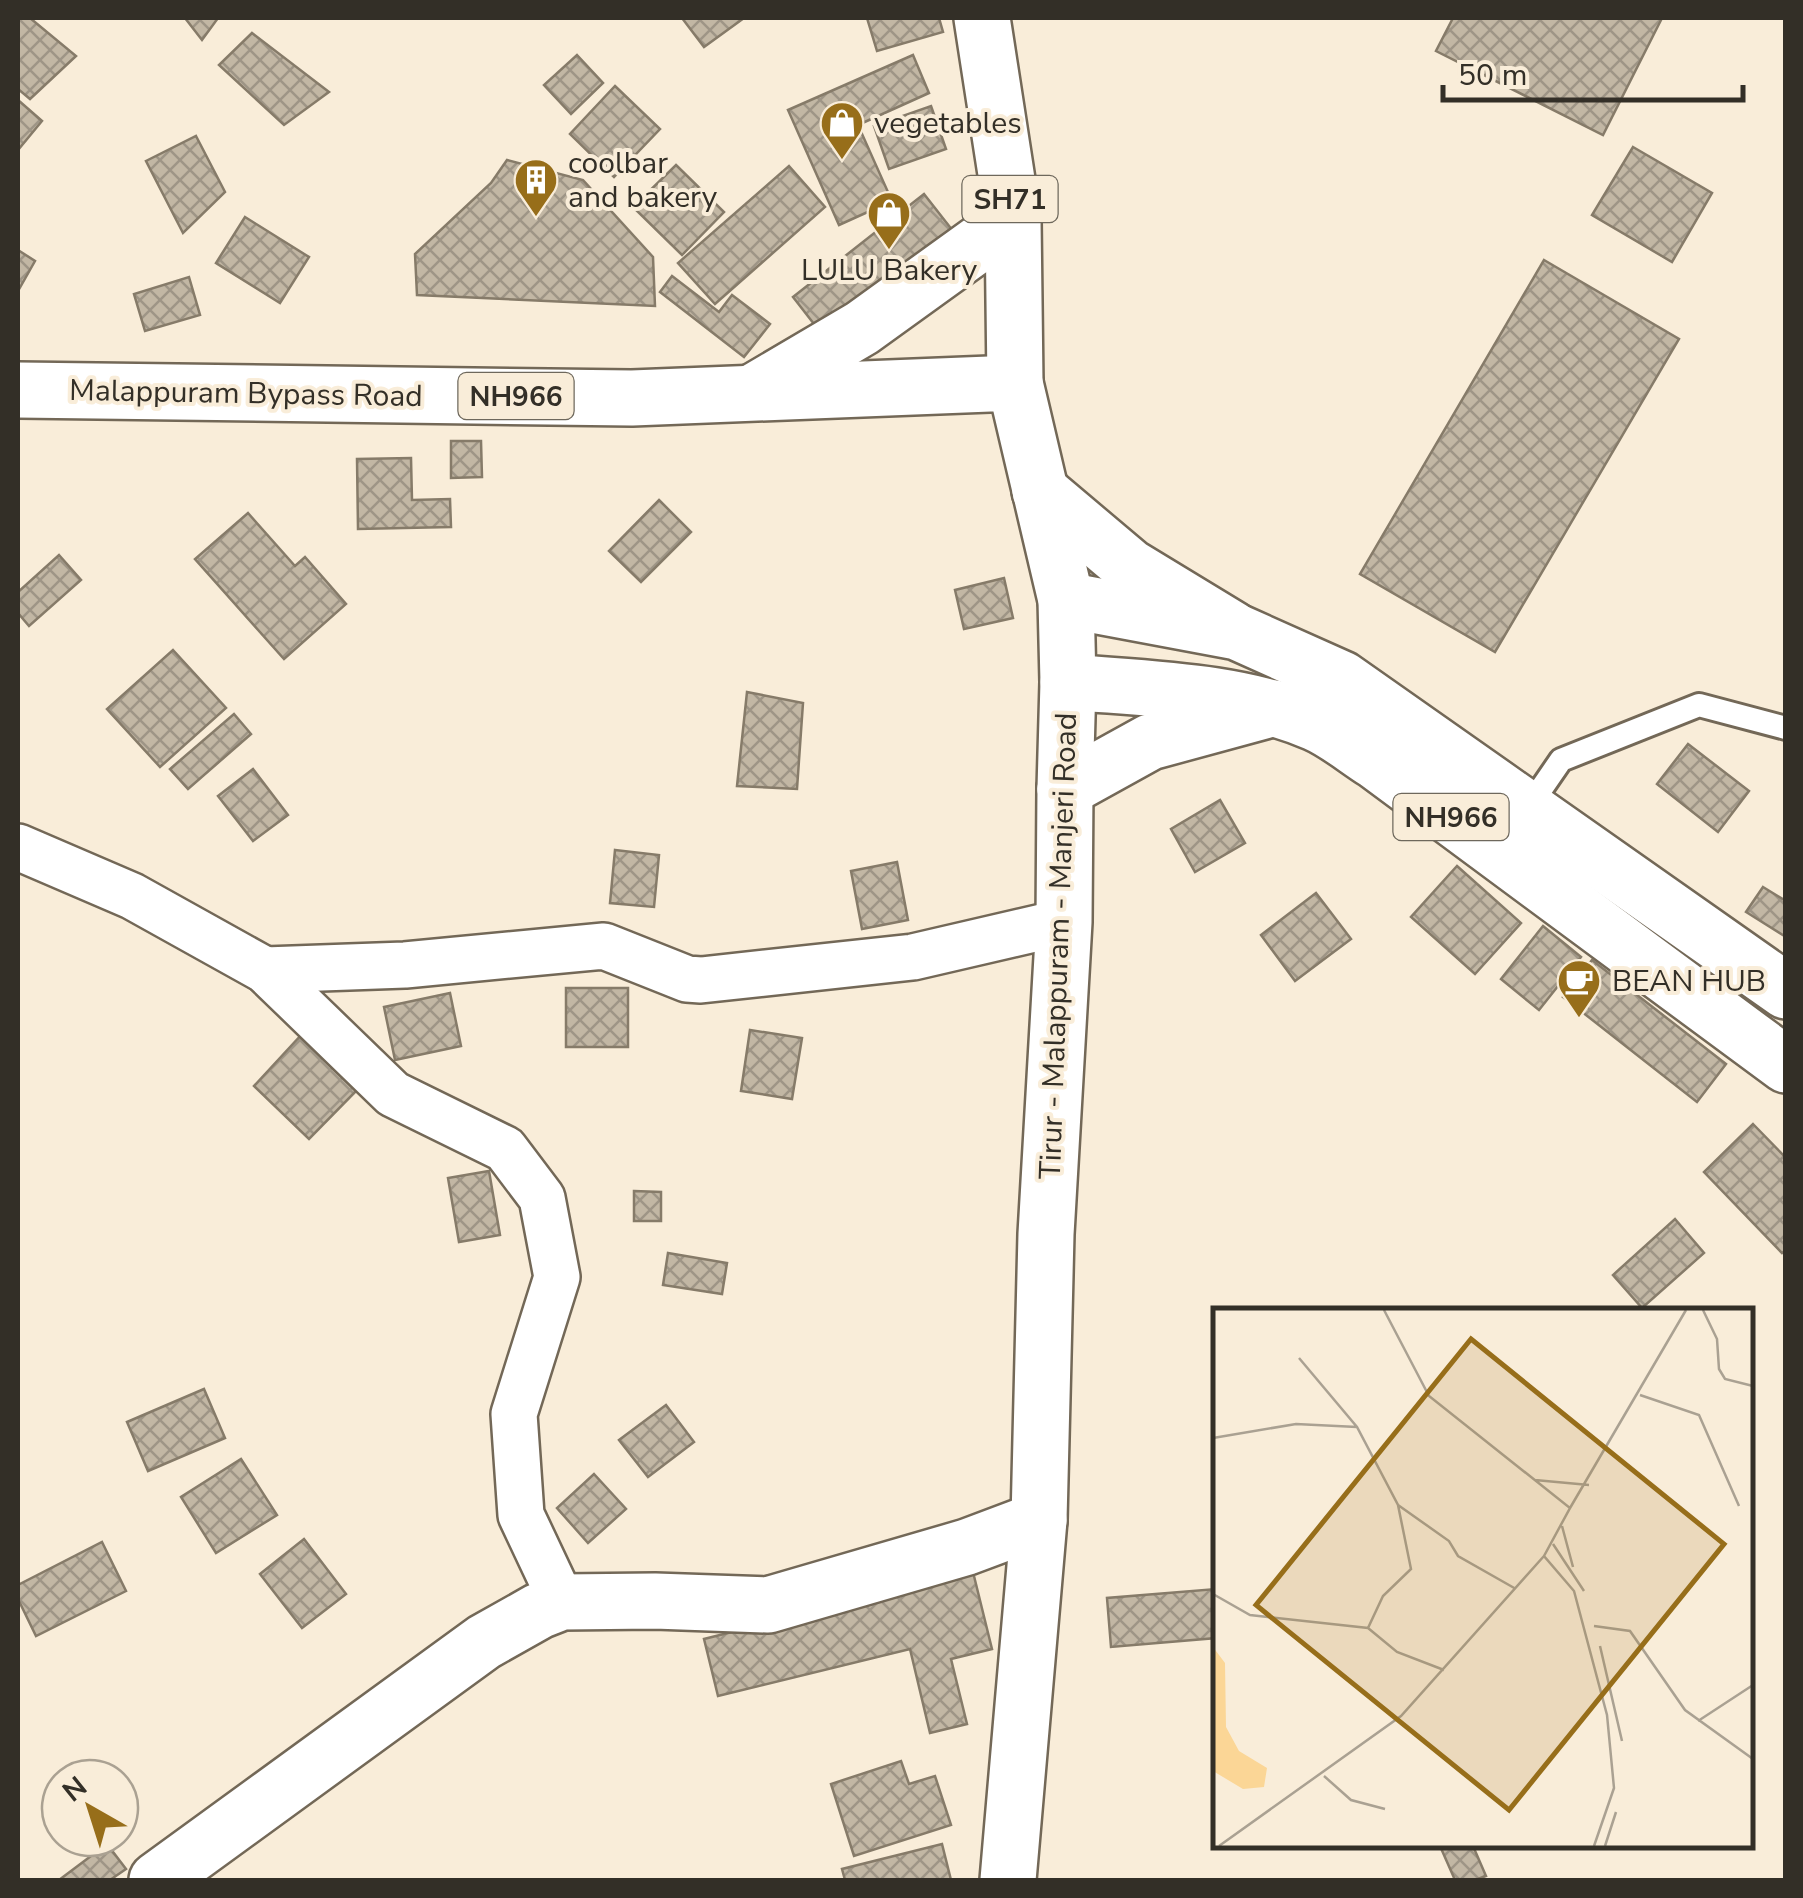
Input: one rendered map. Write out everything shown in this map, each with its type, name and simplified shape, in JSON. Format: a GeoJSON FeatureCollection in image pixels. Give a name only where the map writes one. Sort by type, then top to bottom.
{"type":"FeatureCollection","features":[{"type":"Feature","properties":{"kind":"main road","name":"Tirur - Malappuram - Manjeri Road"},"geometry":{"type":"LineString","coordinates":[[982,18],[1013,219],[1015,383],[1066,600],[1068,682],[1064,922],[1046,1234],[1039,1520],[1008,1880]]}},
{"type":"Feature","properties":{"kind":"main road"},"geometry":{"type":"LineString","coordinates":[[754,391],[862,328],[1013,219]]}},
{"type":"Feature","properties":{"kind":"main road","name":"Malappuram Bypass Road"},"geometry":{"type":"LineString","coordinates":[[18,390],[632,398],[1015,383]]}},
{"type":"Feature","properties":{"kind":"main road"},"geometry":{"type":"LineString","coordinates":[[1040,491],[1130,567],[1237,632]]}},
{"type":"Feature","properties":{"kind":"main road","name":"NH966"},"geometry":{"type":"LineString","coordinates":[[1066,600],[1237,632],[1342,679],[1786,992]]}},
{"type":"Feature","properties":{"kind":"main road","name":"NH966"},"geometry":{"type":"LineString","coordinates":[[1068,682],[1194,694],[1275,708],[1319,724],[1375,761],[1786,1065]]}},
{"type":"Feature","properties":{"kind":"main road"},"geometry":{"type":"LineString","coordinates":[[1065,789],[1150,742],[1275,708]]}},
{"type":"Feature","properties":{"kind":"main road"},"geometry":{"type":"LineString","coordinates":[[157,1880],[484,1642],[538,1611],[562,1602],[768,1605],[967,1547],[1039,1520]]}},
{"type":"Feature","properties":{"kind":"street"},"geometry":{"type":"LineString","coordinates":[[18,847],[132,896],[264,970],[393,1094],[505,1149],[542,1198],[556,1277],[514,1414],[521,1515],[562,1602]]}},
{"type":"Feature","properties":{"kind":"street"},"geometry":{"type":"LineString","coordinates":[[264,970],[405,965],[604,946],[686,979],[702,980],[913,957],[1064,922]]}},
{"type":"Feature","properties":{"kind":"lane"},"geometry":{"type":"LineString","coordinates":[[1528,808],[1561,760],[1699,704],[1786,728]]}},
{"type":"Feature","properties":{"kind":"building"},"geometry":{"type":"Polygon","coordinates":[[[18,18],[30,18],[76,56],[30,99],[18,89],[18,18]]]}},
{"type":"Feature","properties":{"kind":"building"},"geometry":{"type":"Polygon","coordinates":[[[185,18],[218,18],[202,40],[185,18]]]}},
{"type":"Feature","properties":{"kind":"building"},"geometry":{"type":"Polygon","coordinates":[[[682,18],[744,18],[704,47],[682,18]]]}},
{"type":"Feature","properties":{"kind":"building"},"geometry":{"type":"Polygon","coordinates":[[[867,18],[939,18],[943,32],[877,51],[867,18]]]}},
{"type":"Feature","properties":{"kind":"building"},"geometry":{"type":"Polygon","coordinates":[[[1453,18],[1662,18],[1603,135],[1436,51],[1453,18]]]}},
{"type":"Feature","properties":{"kind":"building"},"geometry":{"type":"Polygon","coordinates":[[[252,33],[329,92],[284,125],[219,65],[252,33]]]}},
{"type":"Feature","properties":{"kind":"building"},"geometry":{"type":"Polygon","coordinates":[[[577,55],[603,83],[571,114],[544,85],[577,55]]]}},
{"type":"Feature","properties":{"kind":"building","name":"vegetables"},"geometry":{"type":"Polygon","coordinates":[[[913,55],[929,93],[858,125],[892,201],[839,225],[788,110],[913,55]]]}},
{"type":"Feature","properties":{"kind":"building"},"geometry":{"type":"Polygon","coordinates":[[[615,86],[660,129],[614,177],[570,134],[615,86]]]}},
{"type":"Feature","properties":{"kind":"building"},"geometry":{"type":"Polygon","coordinates":[[[18,100],[42,121],[18,150],[18,100]]]}},
{"type":"Feature","properties":{"kind":"building"},"geometry":{"type":"Polygon","coordinates":[[[931,106],[946,149],[889,169],[874,126],[931,106]]]}},
{"type":"Feature","properties":{"kind":"building"},"geometry":{"type":"Polygon","coordinates":[[[196,136],[225,192],[183,233],[146,161],[196,136]]]}},
{"type":"Feature","properties":{"kind":"building"},"geometry":{"type":"Polygon","coordinates":[[[1633,147],[1712,193],[1672,262],[1592,215],[1633,147]]]}},
{"type":"Feature","properties":{"kind":"building","name":"coolbar and bakery"},"geometry":{"type":"Polygon","coordinates":[[[507,160],[583,180],[653,257],[655,306],[417,295],[415,254],[491,183],[507,160]]]}},
{"type":"Feature","properties":{"kind":"building"},"geometry":{"type":"Polygon","coordinates":[[[676,165],[724,212],[682,255],[633,207],[676,165]]]}},
{"type":"Feature","properties":{"kind":"building"},"geometry":{"type":"Polygon","coordinates":[[[789,166],[825,207],[715,304],[678,263],[789,166]]]}},
{"type":"Feature","properties":{"kind":"building","name":"LULU Bakery"},"geometry":{"type":"Polygon","coordinates":[[[924,194],[953,231],[821,333],[793,297],[924,194]]]}},
{"type":"Feature","properties":{"kind":"building"},"geometry":{"type":"Polygon","coordinates":[[[245,217],[309,257],[280,303],[216,263],[245,217]]]}},
{"type":"Feature","properties":{"kind":"building"},"geometry":{"type":"Polygon","coordinates":[[[18,250],[35,261],[18,291],[18,250]]]}},
{"type":"Feature","properties":{"kind":"building"},"geometry":{"type":"Polygon","coordinates":[[[1544,260],[1679,339],[1495,652],[1360,574],[1544,260]]]}},
{"type":"Feature","properties":{"kind":"building"},"geometry":{"type":"Polygon","coordinates":[[[672,276],[719,312],[732,295],[770,324],[744,357],[660,292],[672,276]]]}},
{"type":"Feature","properties":{"kind":"building"},"geometry":{"type":"Polygon","coordinates":[[[189,277],[200,315],[145,331],[134,294],[189,277]]]}},
{"type":"Feature","properties":{"kind":"building"},"geometry":{"type":"Polygon","coordinates":[[[451,441],[481,441],[482,477],[451,478],[451,441]]]}},
{"type":"Feature","properties":{"kind":"building"},"geometry":{"type":"Polygon","coordinates":[[[411,458],[412,500],[450,499],[451,527],[358,529],[357,459],[411,458]]]}},
{"type":"Feature","properties":{"kind":"building"},"geometry":{"type":"Polygon","coordinates":[[[659,500],[691,532],[641,582],[609,551],[659,500]]]}},
{"type":"Feature","properties":{"kind":"building"},"geometry":{"type":"Polygon","coordinates":[[[248,513],[295,566],[305,557],[346,604],[284,659],[195,559],[248,513]]]}},
{"type":"Feature","properties":{"kind":"building"},"geometry":{"type":"Polygon","coordinates":[[[59,555],[81,580],[29,626],[18,613],[18,592],[59,555]]]}},
{"type":"Feature","properties":{"kind":"building"},"geometry":{"type":"Polygon","coordinates":[[[1004,578],[1013,618],[964,629],[955,590],[1004,578]]]}},
{"type":"Feature","properties":{"kind":"building"},"geometry":{"type":"Polygon","coordinates":[[[173,650],[226,708],[160,767],[107,709],[173,650]]]}},
{"type":"Feature","properties":{"kind":"building"},"geometry":{"type":"Polygon","coordinates":[[[747,692],[803,703],[797,789],[737,786],[747,692]]]}},
{"type":"Feature","properties":{"kind":"building"},"geometry":{"type":"Polygon","coordinates":[[[234,714],[251,734],[188,789],[170,769],[234,714]]]}},
{"type":"Feature","properties":{"kind":"building"},"geometry":{"type":"Polygon","coordinates":[[[1688,744],[1749,791],[1718,832],[1657,784],[1688,744]]]}},
{"type":"Feature","properties":{"kind":"building"},"geometry":{"type":"Polygon","coordinates":[[[253,769],[288,815],[253,841],[218,796],[253,769]]]}},
{"type":"Feature","properties":{"kind":"building"},"geometry":{"type":"Polygon","coordinates":[[[1220,800],[1245,843],[1195,872],[1171,829],[1220,800]]]}},
{"type":"Feature","properties":{"kind":"building"},"geometry":{"type":"Polygon","coordinates":[[[615,850],[659,855],[654,907],[610,903],[615,850]]]}},
{"type":"Feature","properties":{"kind":"building"},"geometry":{"type":"Polygon","coordinates":[[[897,862],[908,920],[862,929],[851,871],[897,862]]]}},
{"type":"Feature","properties":{"kind":"building"},"geometry":{"type":"Polygon","coordinates":[[[1457,866],[1521,923],[1475,974],[1411,917],[1457,866]]]}},
{"type":"Feature","properties":{"kind":"building"},"geometry":{"type":"Polygon","coordinates":[[[1763,887],[1786,901],[1786,937],[1746,912],[1763,887]]]}},
{"type":"Feature","properties":{"kind":"building"},"geometry":{"type":"Polygon","coordinates":[[[1316,893],[1351,939],[1295,981],[1261,935],[1316,893]]]}},
{"type":"Feature","properties":{"kind":"building"},"geometry":{"type":"Polygon","coordinates":[[[1543,926],[1581,957],[1539,1010],[1501,979],[1543,926]]]}},
{"type":"Feature","properties":{"kind":"building"},"geometry":{"type":"Polygon","coordinates":[[[1592,960],[1726,1064],[1697,1102],[1563,997],[1592,960]]]}},
{"type":"Feature","properties":{"kind":"building"},"geometry":{"type":"Polygon","coordinates":[[[566,988],[628,988],[628,1047],[566,1047],[566,988]]]}},
{"type":"Feature","properties":{"kind":"building"},"geometry":{"type":"Polygon","coordinates":[[[450,993],[461,1046],[395,1060],[384,1007],[450,993]]]}},
{"type":"Feature","properties":{"kind":"building"},"geometry":{"type":"Polygon","coordinates":[[[750,1030],[802,1038],[792,1099],[741,1091],[750,1030]]]}},
{"type":"Feature","properties":{"kind":"building"},"geometry":{"type":"Polygon","coordinates":[[[303,1033],[360,1087],[309,1139],[254,1086],[303,1033]]]}},
{"type":"Feature","properties":{"kind":"building"},"geometry":{"type":"Polygon","coordinates":[[[1753,1124],[1786,1158],[1786,1250],[1782,1253],[1704,1172],[1753,1124]]]}},
{"type":"Feature","properties":{"kind":"building"},"geometry":{"type":"Polygon","coordinates":[[[489,1171],[500,1235],[459,1242],[448,1178],[489,1171]]]}},
{"type":"Feature","properties":{"kind":"building"},"geometry":{"type":"Polygon","coordinates":[[[634,1191],[661,1192],[661,1221],[634,1221],[634,1191]]]}},
{"type":"Feature","properties":{"kind":"building"},"geometry":{"type":"Polygon","coordinates":[[[1675,1219],[1704,1253],[1642,1308],[1613,1275],[1675,1219]]]}},
{"type":"Feature","properties":{"kind":"building"},"geometry":{"type":"Polygon","coordinates":[[[668,1253],[727,1263],[722,1294],[663,1285],[668,1253]]]}},
{"type":"Feature","properties":{"kind":"building"},"geometry":{"type":"Polygon","coordinates":[[[204,1389],[225,1438],[148,1471],[127,1422],[204,1389]]]}},
{"type":"Feature","properties":{"kind":"building"},"geometry":{"type":"Polygon","coordinates":[[[666,1405],[694,1442],[648,1477],[619,1440],[666,1405]]]}},
{"type":"Feature","properties":{"kind":"building"},"geometry":{"type":"Polygon","coordinates":[[[241,1459],[277,1515],[216,1553],[181,1497],[241,1459]]]}},
{"type":"Feature","properties":{"kind":"building"},"geometry":{"type":"Polygon","coordinates":[[[594,1474],[626,1509],[588,1543],[557,1508],[594,1474]]]}},
{"type":"Feature","properties":{"kind":"building"},"geometry":{"type":"Polygon","coordinates":[[[304,1539],[346,1594],[302,1628],[260,1574],[304,1539]]]}},
{"type":"Feature","properties":{"kind":"building"},"geometry":{"type":"Polygon","coordinates":[[[102,1542],[126,1591],[36,1636],[18,1599],[18,1585],[102,1542]]]}},
{"type":"Feature","properties":{"kind":"building"},"geometry":{"type":"Polygon","coordinates":[[[973,1572],[992,1649],[951,1659],[967,1724],[930,1733],[910,1649],[718,1696],[704,1639],[973,1572]]]}},
{"type":"Feature","properties":{"kind":"building"},"geometry":{"type":"Polygon","coordinates":[[[1213,1589],[1213,1638],[1111,1647],[1107,1598],[1213,1589]]]}},
{"type":"Feature","properties":{"kind":"building"},"geometry":{"type":"Polygon","coordinates":[[[901,1761],[909,1784],[935,1776],[951,1825],[854,1856],[831,1784],[901,1761]]]}},
{"type":"Feature","properties":{"kind":"building"},"geometry":{"type":"Polygon","coordinates":[[[942,1844],[951,1880],[845,1880],[842,1869],[942,1844]]]}},
{"type":"Feature","properties":{"kind":"building"},"geometry":{"type":"Polygon","coordinates":[[[1441,1848],[1474,1848],[1486,1876],[1455,1880],[1441,1848]]]}},
{"type":"Feature","properties":{"kind":"building"},"geometry":{"type":"Polygon","coordinates":[[[88,1858],[118,1858],[126,1869],[110,1880],[59,1880],[88,1858]]]}},
{"type":"Feature","properties":{"kind":"place","name":"vegetables"},"geometry":{"type":"Point","coordinates":[842,161]}},
{"type":"Feature","properties":{"kind":"place","name":"coolbar and bakery"},"geometry":{"type":"Point","coordinates":[536,218]}},
{"type":"Feature","properties":{"kind":"place","name":"LULU Bakery"},"geometry":{"type":"Point","coordinates":[889,251]}},
{"type":"Feature","properties":{"kind":"place","name":"BEAN HUB"},"geometry":{"type":"Point","coordinates":[1579,1019]}}]}
